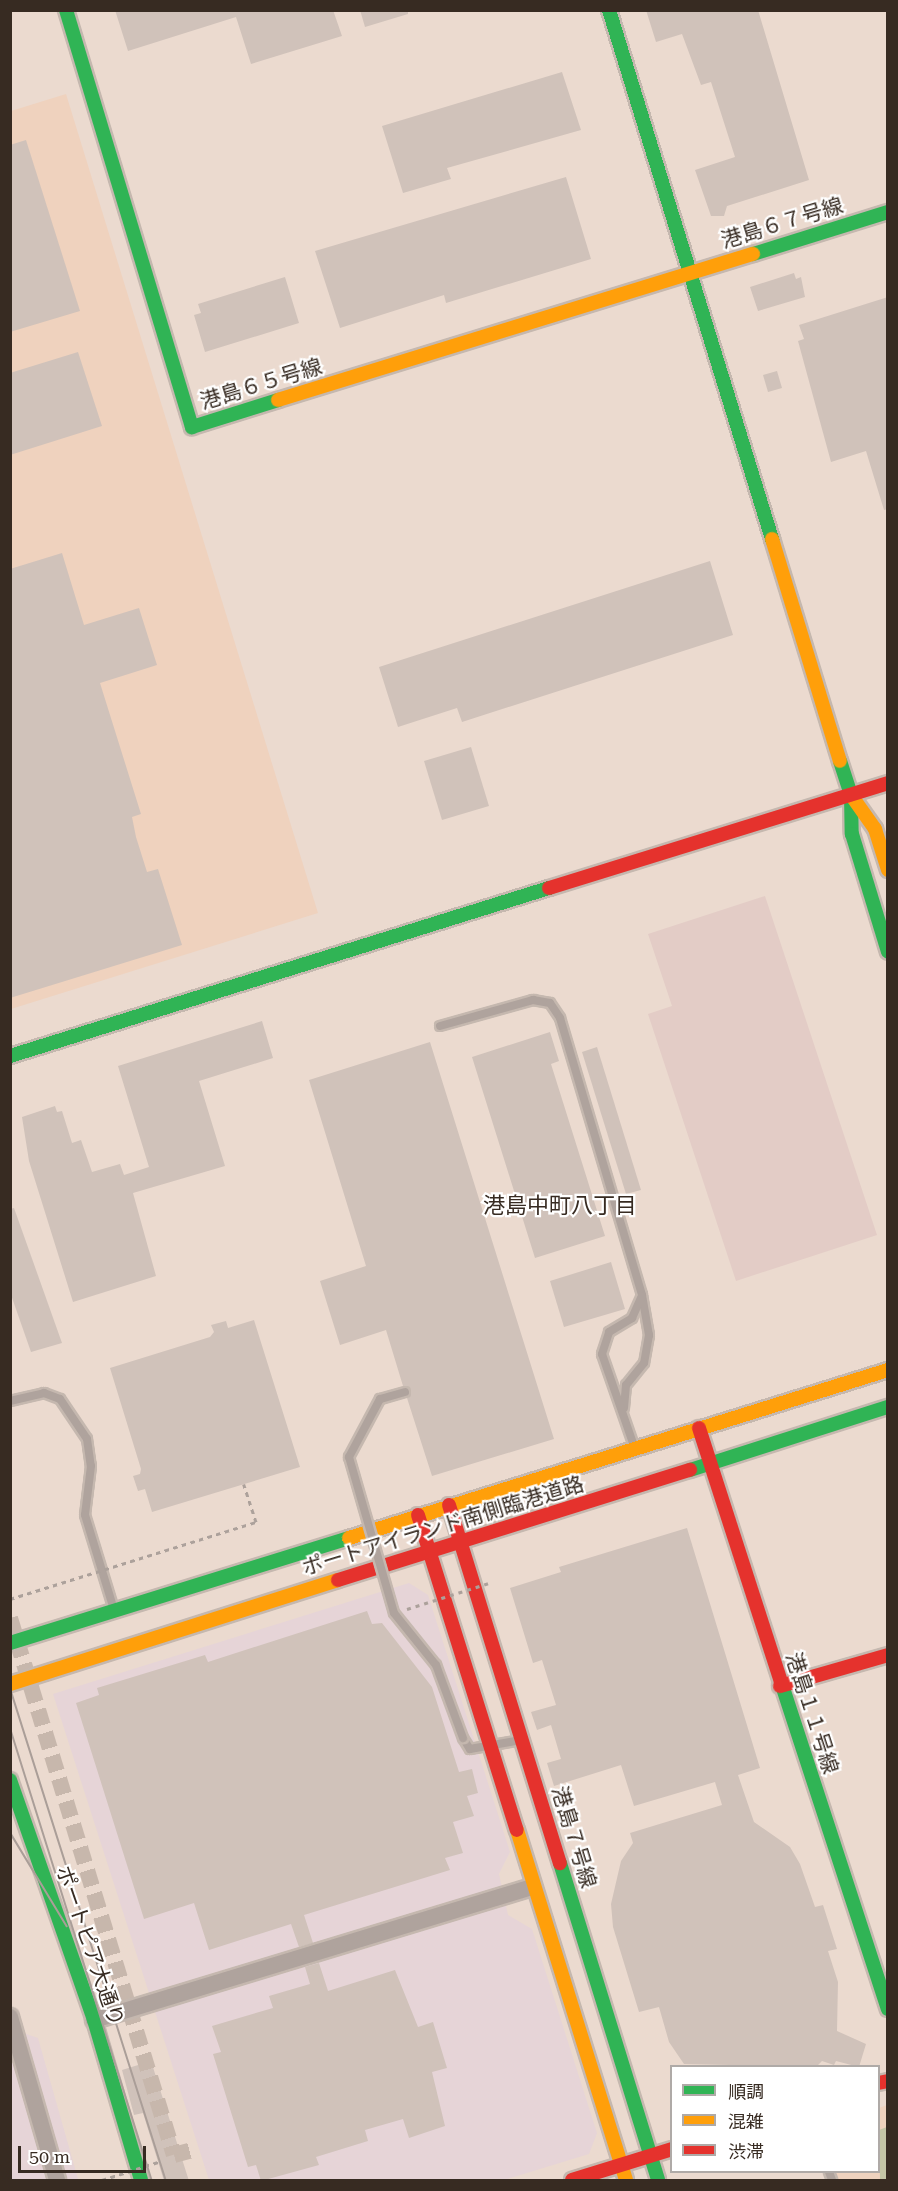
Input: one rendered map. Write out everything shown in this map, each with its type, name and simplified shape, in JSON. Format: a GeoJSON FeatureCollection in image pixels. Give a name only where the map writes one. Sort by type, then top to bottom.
{"type":"FeatureCollection","features":[{"type":"Feature","properties":{"kind":"street","name":"港島６５号線"},"geometry":{"type":"LineString","coordinates":[[66,10],[192,428],[689,274]]}},
{"type":"Feature","properties":{"kind":"street"},"geometry":{"type":"LineString","coordinates":[[609,10],[851,795],[852,834],[888,952]]}},
{"type":"Feature","properties":{"kind":"street","name":"港島６７号線"},"geometry":{"type":"LineString","coordinates":[[689,274],[888,212]]}},
{"type":"Feature","properties":{"kind":"street"},"geometry":{"type":"LineString","coordinates":[[10,1056],[888,783]]}},
{"type":"Feature","properties":{"kind":"street"},"geometry":{"type":"LineString","coordinates":[[851,795],[875,829],[888,870]]}},
{"type":"Feature","properties":{"kind":"street","name":"ポートアイランド南側臨港道路"},"geometry":{"type":"LineString","coordinates":[[10,1643],[888,1370]]}},
{"type":"Feature","properties":{"kind":"street","name":"ポートアイランド南側臨港道路"},"geometry":{"type":"LineString","coordinates":[[10,1684],[461,1544],[888,1407]]}},
{"type":"Feature","properties":{"kind":"street","name":"港島１１号線"},"geometry":{"type":"LineString","coordinates":[[699,1428],[780,1686],[888,2009]]}},
{"type":"Feature","properties":{"kind":"street","name":"港島７号線"},"geometry":{"type":"LineString","coordinates":[[448,1505],[658,2181]]}},
{"type":"Feature","properties":{"kind":"street"},"geometry":{"type":"LineString","coordinates":[[418,1515],[532,1887],[626,2181]]}},
{"type":"Feature","properties":{"kind":"street"},"geometry":{"type":"LineString","coordinates":[[780,1686],[888,1655]]}},
{"type":"Feature","properties":{"kind":"street","name":"ポートピア大通り"},"geometry":{"type":"LineString","coordinates":[[10,1780],[94,2020],[123,2128],[141,2181]]}},
{"type":"Feature","properties":{"kind":"street"},"geometry":{"type":"LineString","coordinates":[[94,2020],[532,1887]]}},
{"type":"Feature","properties":{"kind":"street"},"geometry":{"type":"LineString","coordinates":[[10,2017],[57,2181]]}},
{"type":"Feature","properties":{"kind":"street","name":"ポートピア大通り"},"geometry":{"type":"LineString","coordinates":[[122,2170],[123,2128]]}},
{"type":"Feature","properties":{"kind":"street"},"geometry":{"type":"LineString","coordinates":[[572,2181],[670,2150]]}},
{"type":"Feature","properties":{"kind":"lane"},"geometry":{"type":"LineString","coordinates":[[440,1026],[533,1000],[550,1003],[560,1018],[642,1295],[649,1335],[644,1362],[626,1385],[624,1408]]}},
{"type":"Feature","properties":{"kind":"lane"},"geometry":{"type":"LineString","coordinates":[[635,1448],[624,1408],[606,1374],[602,1354],[609,1332],[632,1318],[642,1295]]}},
{"type":"Feature","properties":{"kind":"lane"},"geometry":{"type":"LineString","coordinates":[[405,1392],[380,1399],[349,1457],[394,1613],[436,1665],[463,1738],[470,1749],[491,1748],[521,1740]]}},
{"type":"Feature","properties":{"kind":"lane"},"geometry":{"type":"LineString","coordinates":[[10,1401],[44,1393],[60,1399],[87,1439],[91,1466],[85,1515],[114,1610]]}},
{"type":"Feature","properties":{"kind":"path"},"geometry":{"type":"LineString","coordinates":[[10,1599],[256,1522],[244,1484]]}},
{"type":"Feature","properties":{"kind":"path"},"geometry":{"type":"LineString","coordinates":[[394,1613],[489,1583]]}},
{"type":"Feature","properties":{"kind":"path"},"geometry":{"type":"LineString","coordinates":[[102,2181],[158,2162]]}},
{"type":"Feature","properties":{"kind":"shaded area"},"geometry":{"type":"Polygon","coordinates":[[[66,94],[318,913],[11,1009],[11,111],[66,94]]]}},
{"type":"Feature","properties":{"kind":"shaded area"},"geometry":{"type":"Polygon","coordinates":[[[765,896],[877,1235],[736,1281],[648,1014],[672,1006],[648,934],[765,896]]]}},
{"type":"Feature","properties":{"kind":"shaded area"},"geometry":{"type":"Polygon","coordinates":[[[409,1583],[428,1595],[510,1852],[499,1874],[508,1915],[532,1929],[597,2133],[589,2154],[504,2180],[209,2180],[53,1694],[409,1583]]]}},
{"type":"Feature","properties":{"kind":"shaded area"},"geometry":{"type":"Polygon","coordinates":[[[23,2033],[38,2038],[78,2179],[11,2180],[11,2037],[23,2033]]]}},
{"type":"Feature","properties":{"kind":"shaded area"},"geometry":{"type":"Polygon","coordinates":[[[887,2105],[887,2180],[837,2180],[835,2173],[880,2173],[880,2108],[887,2105]]]}},
{"type":"Feature","properties":{"kind":"green space"},"geometry":{"type":"Polygon","coordinates":[[[887,2127],[887,2180],[880,2180],[880,2130],[887,2127]]]}},
{"type":"Feature","properties":{"kind":"building"},"geometry":{"type":"Polygon","coordinates":[[[115,10],[333,10],[342,36],[251,64],[236,17],[128,51],[115,10]]]}},
{"type":"Feature","properties":{"kind":"building"},"geometry":{"type":"Polygon","coordinates":[[[360,10],[408,10],[408,14],[365,27],[360,10]]]}},
{"type":"Feature","properties":{"kind":"building"},"geometry":{"type":"Polygon","coordinates":[[[646,10],[758,10],[809,180],[727,206],[724,216],[711,216],[695,170],[735,157],[711,82],[701,85],[682,34],[656,42],[646,10]]]}},
{"type":"Feature","properties":{"kind":"building"},"geometry":{"type":"Polygon","coordinates":[[[562,72],[581,130],[447,168],[451,179],[403,193],[382,126],[562,72]]]}},
{"type":"Feature","properties":{"kind":"building"},"geometry":{"type":"Polygon","coordinates":[[[26,140],[80,311],[10,332],[10,145],[26,140]]]}},
{"type":"Feature","properties":{"kind":"building"},"geometry":{"type":"Polygon","coordinates":[[[566,177],[591,259],[446,303],[444,295],[340,328],[315,251],[566,177]]]}},
{"type":"Feature","properties":{"kind":"building"},"geometry":{"type":"Polygon","coordinates":[[[794,273],[796,279],[801,277],[805,297],[758,311],[750,287],[794,273]]]}},
{"type":"Feature","properties":{"kind":"building"},"geometry":{"type":"Polygon","coordinates":[[[285,277],[299,323],[205,352],[194,315],[201,313],[198,304],[285,277]]]}},
{"type":"Feature","properties":{"kind":"building"},"geometry":{"type":"Polygon","coordinates":[[[888,297],[888,509],[884,510],[866,451],[831,462],[798,341],[804,339],[799,325],[888,297]]]}},
{"type":"Feature","properties":{"kind":"building"},"geometry":{"type":"Polygon","coordinates":[[[78,352],[102,426],[10,455],[10,373],[78,352]]]}},
{"type":"Feature","properties":{"kind":"building"},"geometry":{"type":"Polygon","coordinates":[[[777,371],[782,388],[768,392],[763,375],[777,371]]]}},
{"type":"Feature","properties":{"kind":"building"},"geometry":{"type":"Polygon","coordinates":[[[62,553],[84,625],[139,608],[157,665],[100,683],[141,814],[132,817],[136,837],[147,872],[158,869],[182,945],[10,998],[10,569],[62,553]]]}},
{"type":"Feature","properties":{"kind":"building"},"geometry":{"type":"Polygon","coordinates":[[[710,561],[733,635],[462,722],[457,708],[398,727],[379,667],[710,561]]]}},
{"type":"Feature","properties":{"kind":"building"},"geometry":{"type":"Polygon","coordinates":[[[471,747],[489,806],[442,820],[424,761],[471,747]]]}},
{"type":"Feature","properties":{"kind":"building"},"geometry":{"type":"Polygon","coordinates":[[[262,1021],[273,1058],[199,1081],[225,1166],[133,1193],[156,1276],[73,1302],[29,1161],[22,1117],[55,1106],[57,1112],[62,1111],[72,1143],[81,1140],[92,1172],[120,1164],[124,1175],[149,1167],[118,1066],[262,1021]]]}},
{"type":"Feature","properties":{"kind":"building"},"geometry":{"type":"Polygon","coordinates":[[[550,1032],[559,1061],[551,1064],[605,1236],[535,1258],[472,1057],[550,1032]]]}},
{"type":"Feature","properties":{"kind":"building"},"geometry":{"type":"Polygon","coordinates":[[[430,1042],[554,1439],[432,1476],[407,1398],[411,1390],[403,1386],[386,1330],[340,1345],[320,1281],[366,1266],[309,1080],[430,1042]]]}},
{"type":"Feature","properties":{"kind":"building"},"geometry":{"type":"Polygon","coordinates":[[[597,1047],[641,1190],[626,1194],[582,1052],[597,1047]]]}},
{"type":"Feature","properties":{"kind":"building"},"geometry":{"type":"Polygon","coordinates":[[[14,1208],[62,1343],[31,1352],[10,1292],[10,1209],[14,1208]]]}},
{"type":"Feature","properties":{"kind":"building"},"geometry":{"type":"Polygon","coordinates":[[[611,1262],[625,1309],[564,1327],[550,1281],[611,1262]]]}},
{"type":"Feature","properties":{"kind":"building"},"geometry":{"type":"Polygon","coordinates":[[[254,1320],[300,1467],[152,1512],[145,1489],[138,1491],[133,1476],[140,1474],[141,1469],[110,1368],[210,1337],[214,1332],[211,1325],[226,1321],[228,1328],[254,1320]]]}},
{"type":"Feature","properties":{"kind":"building"},"geometry":{"type":"Polygon","coordinates":[[[687,1528],[760,1768],[738,1775],[754,1822],[790,1847],[800,1864],[815,1907],[823,1905],[837,1949],[828,1951],[838,1982],[837,2031],[866,2044],[860,2065],[836,2061],[834,2065],[822,2061],[818,2065],[684,2064],[669,2042],[659,2007],[639,2012],[613,1927],[611,1904],[621,1861],[633,1843],[630,1833],[722,1805],[715,1782],[634,1806],[621,1765],[554,1786],[547,1763],[561,1759],[551,1725],[537,1730],[531,1712],[556,1705],[542,1660],[533,1663],[510,1588],[561,1572],[559,1567],[687,1528]]]}},
{"type":"Feature","properties":{"kind":"building"},"geometry":{"type":"Polygon","coordinates":[[[367,1611],[372,1624],[382,1623],[432,1687],[459,1772],[472,1769],[478,1793],[467,1796],[474,1816],[453,1822],[463,1853],[445,1858],[450,1870],[304,1915],[313,1943],[299,1947],[291,1924],[209,1950],[194,1903],[144,1919],[76,1703],[99,1695],[97,1688],[205,1655],[208,1662],[367,1611]]]}},
{"type":"Feature","properties":{"kind":"building"},"geometry":{"type":"Polygon","coordinates":[[[319,1963],[328,1991],[395,1970],[418,2027],[433,2022],[447,2068],[432,2072],[445,2126],[409,2138],[403,2119],[365,2130],[368,2141],[316,2157],[319,2165],[261,2181],[256,2165],[248,2167],[213,2054],[221,2052],[212,2026],[273,2008],[269,1996],[310,1984],[305,1967],[319,1963]]]}},
{"type":"Feature","properties":{"kind":"building"},"geometry":{"type":"Polygon","coordinates":[[[151,2061],[189,2181],[164,2181],[143,2113],[134,2115],[122,2070],[151,2061]]]}},
{"type":"Feature","properties":{"kind":"tunnel"},"geometry":{"type":"LineString","coordinates":[[10,1618],[174,2155],[193,2150]]}},
{"type":"Feature","properties":{"kind":"tram line"},"geometry":{"type":"LineString","coordinates":[[10,1687],[166,2180]]}},
{"type":"Feature","properties":{"kind":"tram line"},"geometry":{"type":"LineString","coordinates":[[10,1727],[152,2180]]}},
{"type":"Feature","properties":{"kind":"tram line"},"geometry":{"type":"LineString","coordinates":[[10,1832],[67,1926]]}},
{"type":"Feature","properties":{"kind":"traffic: fast"},"geometry":{"type":"LineString","coordinates":[[66,10],[192,427],[278,400]]}},
{"type":"Feature","properties":{"kind":"traffic: fast"},"geometry":{"type":"LineString","coordinates":[[609,10],[772,539]]}},
{"type":"Feature","properties":{"kind":"traffic: fast"},"geometry":{"type":"LineString","coordinates":[[753,254],[888,212]]}},
{"type":"Feature","properties":{"kind":"traffic: fast"},"geometry":{"type":"LineString","coordinates":[[840,761],[851,795],[852,834],[888,952]]}},
{"type":"Feature","properties":{"kind":"traffic: fast"},"geometry":{"type":"LineString","coordinates":[[10,1056],[549,888]]}},
{"type":"Feature","properties":{"kind":"traffic: fast"},"geometry":{"type":"LineString","coordinates":[[690,1470],[888,1407]]}},
{"type":"Feature","properties":{"kind":"traffic: fast"},"geometry":{"type":"LineString","coordinates":[[10,1643],[349,1538]]}},
{"type":"Feature","properties":{"kind":"traffic: fast"},"geometry":{"type":"LineString","coordinates":[[781,1682],[888,2009]]}},
{"type":"Feature","properties":{"kind":"traffic: fast"},"geometry":{"type":"LineString","coordinates":[[10,1780],[94,2020],[141,2180]]}},
{"type":"Feature","properties":{"kind":"traffic: fast"},"geometry":{"type":"LineString","coordinates":[[560,1863],[658,2180]]}},
{"type":"Feature","properties":{"kind":"traffic: slow"},"geometry":{"type":"LineString","coordinates":[[278,400],[753,254]]}},
{"type":"Feature","properties":{"kind":"traffic: slow"},"geometry":{"type":"LineString","coordinates":[[772,539],[840,761]]}},
{"type":"Feature","properties":{"kind":"traffic: slow"},"geometry":{"type":"LineString","coordinates":[[851,795],[875,829],[888,870]]}},
{"type":"Feature","properties":{"kind":"traffic: slow"},"geometry":{"type":"LineString","coordinates":[[349,1538],[888,1370]]}},
{"type":"Feature","properties":{"kind":"traffic: slow"},"geometry":{"type":"LineString","coordinates":[[10,1684],[338,1580]]}},
{"type":"Feature","properties":{"kind":"traffic: slow"},"geometry":{"type":"LineString","coordinates":[[517,1830],[626,2180]]}},
{"type":"Feature","properties":{"kind":"traffic: jam"},"geometry":{"type":"LineString","coordinates":[[549,888],[888,783]]}},
{"type":"Feature","properties":{"kind":"traffic: jam"},"geometry":{"type":"LineString","coordinates":[[699,1428],[781,1682]]}},
{"type":"Feature","properties":{"kind":"traffic: jam"},"geometry":{"type":"LineString","coordinates":[[338,1580],[690,1470]]}},
{"type":"Feature","properties":{"kind":"traffic: jam"},"geometry":{"type":"LineString","coordinates":[[449,1505],[560,1863]]}},
{"type":"Feature","properties":{"kind":"traffic: jam"},"geometry":{"type":"LineString","coordinates":[[418,1515],[517,1830]]}},
{"type":"Feature","properties":{"kind":"traffic: jam"},"geometry":{"type":"LineString","coordinates":[[780,1686],[888,1655]]}},
{"type":"Feature","properties":{"kind":"traffic: jam"},"geometry":{"type":"LineString","coordinates":[[880,2083],[888,2081]]}},
{"type":"Feature","properties":{"kind":"traffic: jam"},"geometry":{"type":"LineString","coordinates":[[572,2180],[670,2150]]}},
{"type":"Feature","properties":{"kind":"district","name":"港島中町八丁目"},"geometry":{"type":"Point","coordinates":[560,1206]}}]}
